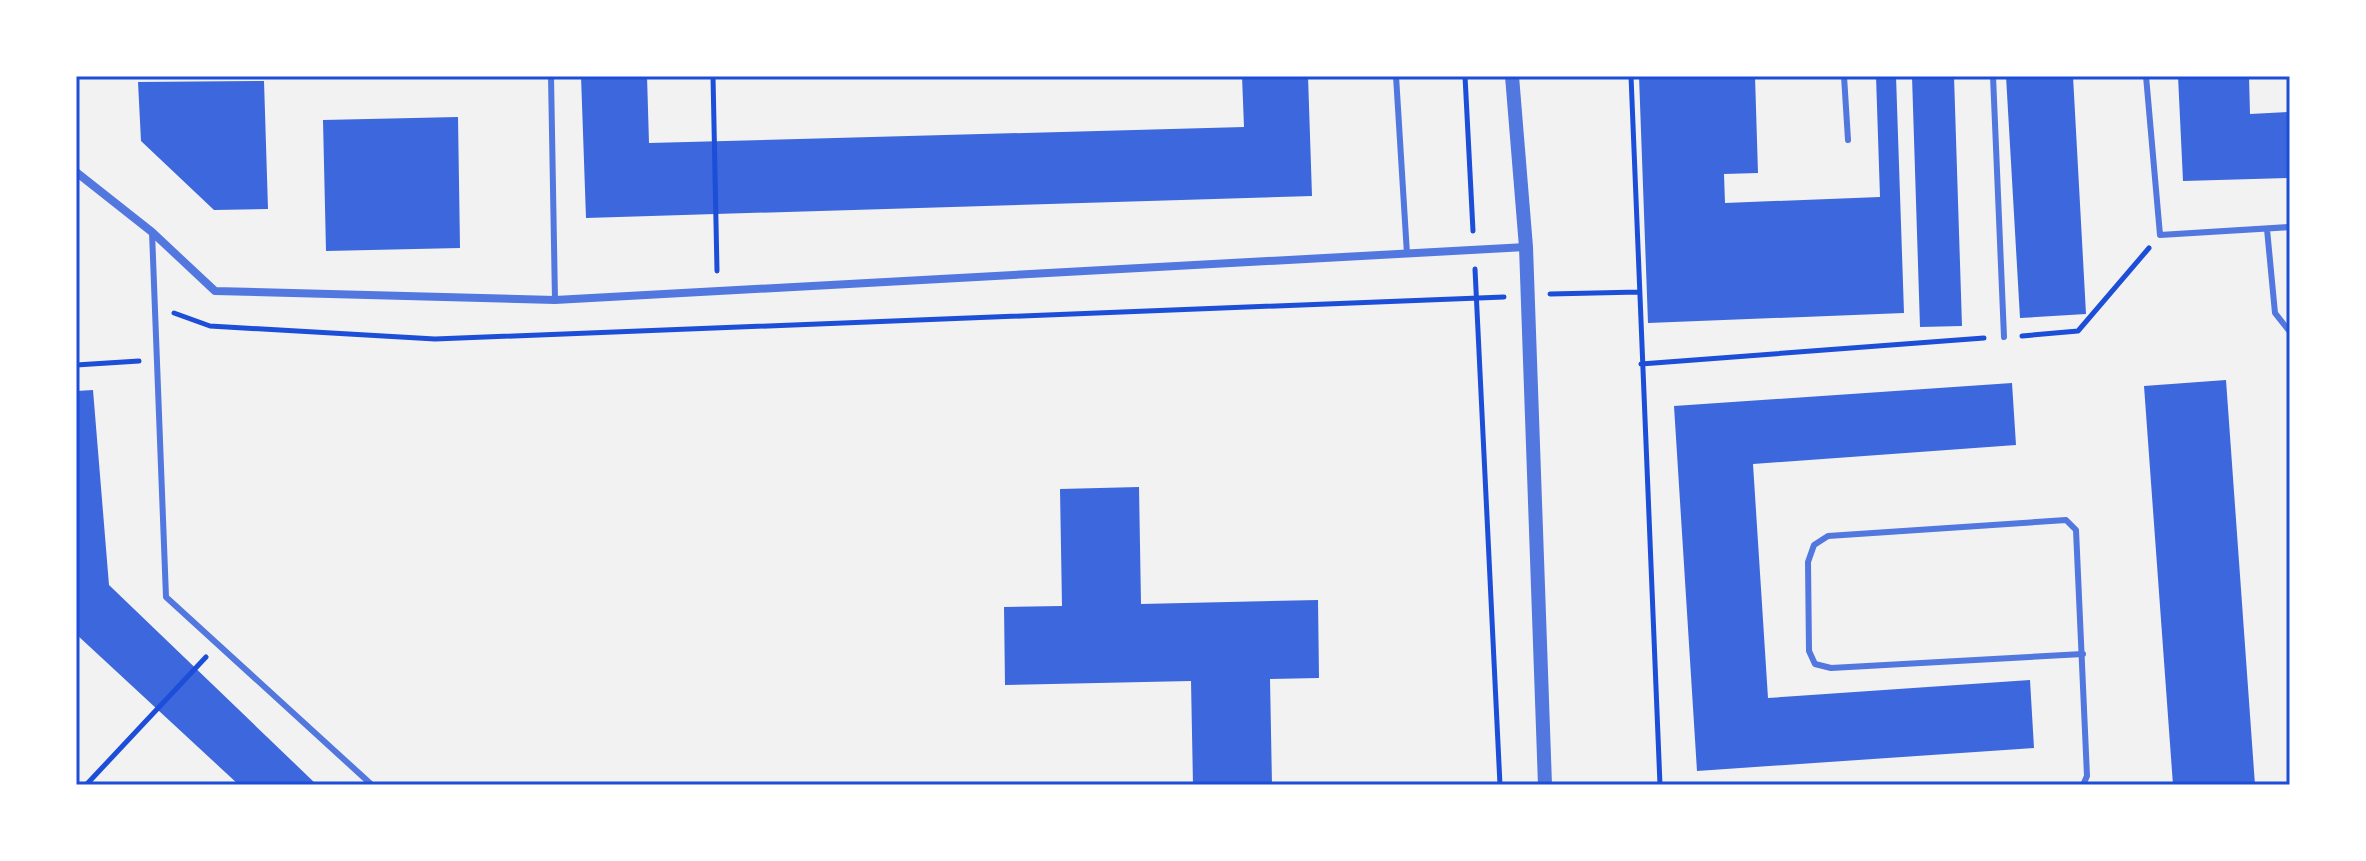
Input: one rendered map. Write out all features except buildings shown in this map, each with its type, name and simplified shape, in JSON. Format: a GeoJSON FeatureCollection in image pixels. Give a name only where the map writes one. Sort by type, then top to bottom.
{"type":"FeatureCollection","features":[{"type":"Feature","properties":{"kind":"street"},"geometry":{"type":"LineString","coordinates":[[1512,76],[1526,247],[1545,785]]}},
{"type":"Feature","properties":{"kind":"street"},"geometry":{"type":"LineString","coordinates":[[76,172],[152,232],[215,291],[555,300],[1526,247]]}},
{"type":"Feature","properties":{"kind":"lane"},"geometry":{"type":"LineString","coordinates":[[551,76],[555,300]]}},
{"type":"Feature","properties":{"kind":"lane"},"geometry":{"type":"LineString","coordinates":[[1396,76],[1407,254]]}},
{"type":"Feature","properties":{"kind":"lane"},"geometry":{"type":"LineString","coordinates":[[1844,76],[1848,140]]}},
{"type":"Feature","properties":{"kind":"lane"},"geometry":{"type":"LineString","coordinates":[[1993,76],[2004,337]]}},
{"type":"Feature","properties":{"kind":"lane"},"geometry":{"type":"LineString","coordinates":[[2146,76],[2160,235],[2290,227]]}},
{"type":"Feature","properties":{"kind":"lane"},"geometry":{"type":"LineString","coordinates":[[2267,229],[2275,313],[2290,332]]}},
{"type":"Feature","properties":{"kind":"lane"},"geometry":{"type":"LineString","coordinates":[[152,232],[166,597],[372,785]]}},
{"type":"Feature","properties":{"kind":"lane"},"geometry":{"type":"LineString","coordinates":[[2083,654],[1831,668],[1815,664],[1809,651],[1808,591],[1808,562],[1814,545],[1828,536],[2066,520],[2076,530],[2083,654],[2087,776],[2083,785]]}},
{"type":"Feature","properties":{"kind":"path"},"geometry":{"type":"LineString","coordinates":[[713,76],[718,291]]}},
{"type":"Feature","properties":{"kind":"path"},"geometry":{"type":"LineString","coordinates":[[1465,76],[1500,785]]}},
{"type":"Feature","properties":{"kind":"path"},"geometry":{"type":"LineString","coordinates":[[1631,76],[1660,785]]}},
{"type":"Feature","properties":{"kind":"path"},"geometry":{"type":"LineString","coordinates":[[1641,364],[2078,331],[2160,235]]}},
{"type":"Feature","properties":{"kind":"path"},"geometry":{"type":"LineString","coordinates":[[154,305],[210,326],[435,339],[1639,292]]}},
{"type":"Feature","properties":{"kind":"path"},"geometry":{"type":"LineString","coordinates":[[76,365],[156,359]]}},
{"type":"Feature","properties":{"kind":"path"},"geometry":{"type":"LineString","coordinates":[[86,785],[217,645]]}}]}
